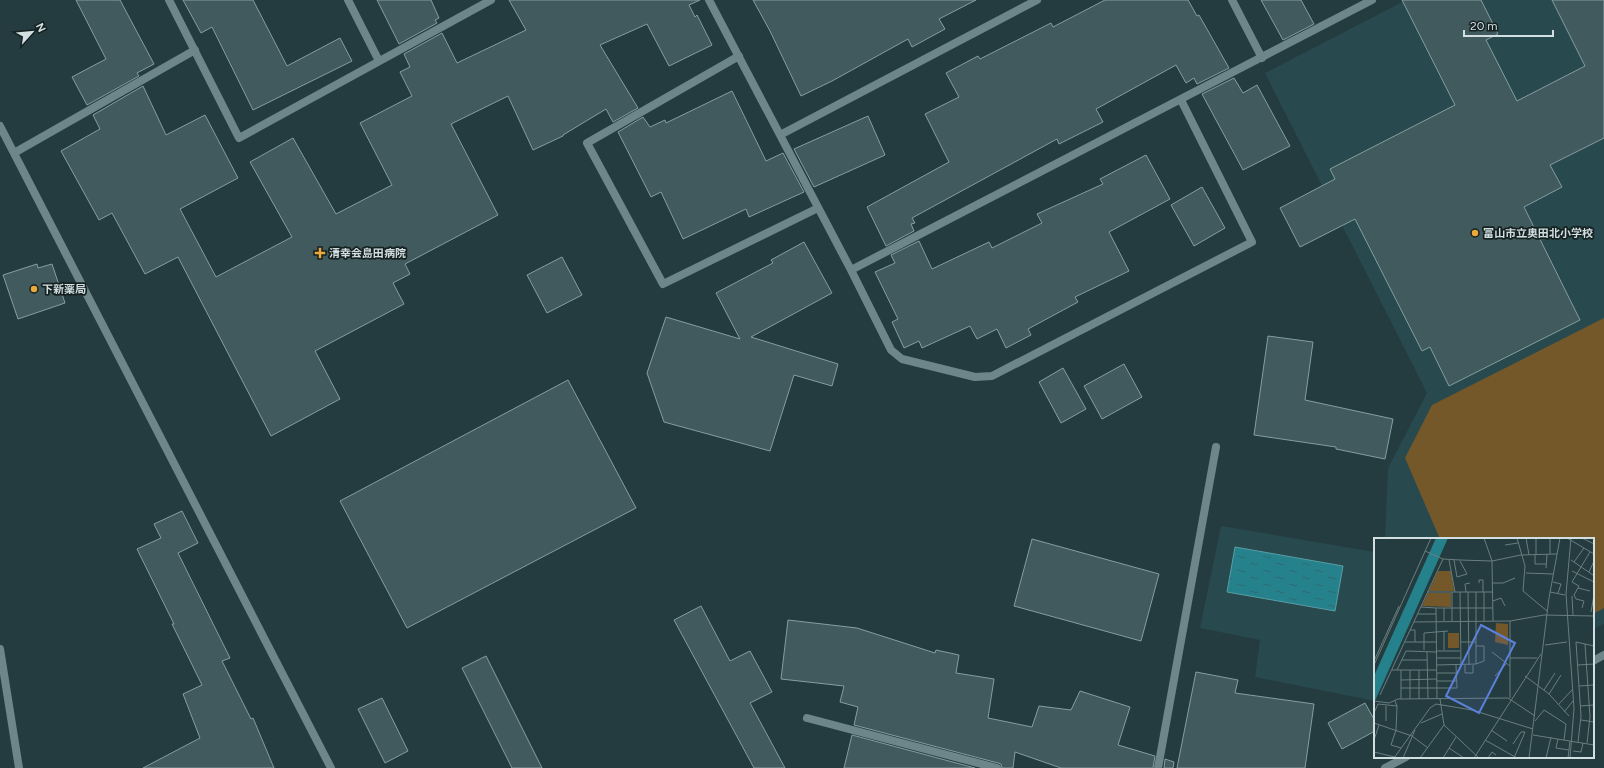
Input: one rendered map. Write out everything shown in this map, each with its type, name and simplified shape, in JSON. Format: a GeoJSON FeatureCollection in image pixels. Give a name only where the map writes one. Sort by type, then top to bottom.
{"type":"FeatureCollection","features":[{"type":"Feature","properties":{"kind":"street"},"geometry":{"type":"LineString","coordinates":[[169,0],[239,138],[491,0]]}},
{"type":"Feature","properties":{"kind":"street"},"geometry":{"type":"LineString","coordinates":[[348,0],[379,61]]}},
{"type":"Feature","properties":{"kind":"street"},"geometry":{"type":"LineString","coordinates":[[709,0],[851,270],[890,350],[902,359],[975,377],[992,376],[1252,242],[1181,100]]}},
{"type":"Feature","properties":{"kind":"street"},"geometry":{"type":"LineString","coordinates":[[780,135],[1037,0]]}},
{"type":"Feature","properties":{"kind":"street"},"geometry":{"type":"LineString","coordinates":[[1232,0],[1262,58]]}},
{"type":"Feature","properties":{"kind":"street"},"geometry":{"type":"LineString","coordinates":[[851,270],[1372,0]]}},
{"type":"Feature","properties":{"kind":"street"},"geometry":{"type":"LineString","coordinates":[[14,153],[195,50]]}},
{"type":"Feature","properties":{"kind":"street"},"geometry":{"type":"LineString","coordinates":[[739,56],[587,143],[663,284],[818,208]]}},
{"type":"Feature","properties":{"kind":"street"},"geometry":{"type":"LineString","coordinates":[[0,126],[331,768]]}},
{"type":"Feature","properties":{"kind":"street"},"geometry":{"type":"LineString","coordinates":[[1158,768],[1216,448]]}},
{"type":"Feature","properties":{"kind":"street"},"geometry":{"type":"LineString","coordinates":[[0,650],[19,768]]}},
{"type":"Feature","properties":{"kind":"street"},"geometry":{"type":"LineString","coordinates":[[1594,660],[1604,655]]}},
{"type":"Feature","properties":{"kind":"street"},"geometry":{"type":"LineString","coordinates":[[807,718],[997,768]]}},
{"type":"Feature","properties":{"kind":"street"},"geometry":{"type":"LineString","coordinates":[[1385,768],[1404,758]]}},
{"type":"Feature","properties":{"kind":"shaded area","name":"富山市立奥田北小学校"},"geometry":{"type":"Polygon","coordinates":[[[1406,0],[1604,0],[1604,624],[1594,629],[1594,538],[1385,538],[1388,468],[1427,393],[1265,73],[1406,0]]]}},
{"type":"Feature","properties":{"kind":"shaded area"},"geometry":{"type":"Polygon","coordinates":[[[1604,318],[1604,608],[1594,613],[1594,538],[1440,538],[1405,458],[1432,405],[1604,318]]]}},
{"type":"Feature","properties":{"kind":"shaded area"},"geometry":{"type":"Polygon","coordinates":[[[1221,526],[1374,552],[1374,701],[1255,677],[1260,640],[1200,628],[1221,526]]]}},
{"type":"Feature","properties":{"kind":"water"},"geometry":{"type":"Polygon","coordinates":[[[1235,547],[1343,566],[1335,611],[1227,592],[1235,547]]]}},
{"type":"Feature","properties":{"kind":"building"},"geometry":{"type":"Polygon","coordinates":[[[76,0],[120,0],[154,64],[137,73],[139,76],[87,105],[72,77],[106,59],[76,0]]]}},
{"type":"Feature","properties":{"kind":"building"},"geometry":{"type":"Polygon","coordinates":[[[183,0],[253,0],[287,66],[340,38],[352,61],[253,110],[212,27],[201,33],[183,0]]]}},
{"type":"Feature","properties":{"kind":"building"},"geometry":{"type":"Polygon","coordinates":[[[377,0],[431,0],[439,18],[435,20],[437,23],[399,44],[377,0]]]}},
{"type":"Feature","properties":{"kind":"building"},"geometry":{"type":"Polygon","coordinates":[[[509,0],[700,0],[689,5],[695,17],[697,15],[712,45],[669,66],[647,24],[600,45],[638,108],[613,122],[606,109],[563,136],[533,150],[508,96],[451,124],[498,215],[405,264],[410,274],[393,283],[404,304],[315,351],[340,399],[271,436],[178,257],[145,274],[112,213],[99,220],[61,151],[100,129],[93,115],[143,86],[166,135],[205,115],[238,178],[180,209],[216,277],[292,237],[250,162],[293,138],[336,214],[392,185],[360,123],[412,96],[400,72],[410,67],[404,54],[442,33],[457,63],[526,30],[509,0]]]}},
{"type":"Feature","properties":{"kind":"building"},"geometry":{"type":"Polygon","coordinates":[[[753,0],[976,0],[939,19],[945,29],[912,47],[908,39],[832,81],[801,96],[770,31],[753,0]]]}},
{"type":"Feature","properties":{"kind":"building"},"geometry":{"type":"Polygon","coordinates":[[[1105,0],[1188,0],[1197,16],[1199,15],[1229,68],[1197,84],[1194,78],[1186,83],[1176,65],[1096,109],[1103,122],[1059,144],[1057,139],[912,218],[915,223],[911,224],[914,231],[886,246],[867,207],[949,162],[925,114],[959,97],[946,73],[978,56],[980,59],[1051,23],[1053,27],[1105,0]]]}},
{"type":"Feature","properties":{"kind":"building"},"geometry":{"type":"Polygon","coordinates":[[[1261,0],[1301,0],[1314,24],[1283,40],[1261,0]]]}},
{"type":"Feature","properties":{"kind":"building"},"geometry":{"type":"Polygon","coordinates":[[[1402,0],[1481,0],[1498,34],[1486,40],[1517,101],[1585,66],[1552,0],[1604,0],[1604,138],[1550,165],[1562,187],[1524,207],[1580,320],[1449,386],[1430,347],[1422,351],[1355,219],[1300,247],[1280,208],[1335,179],[1330,169],[1455,105],[1402,0]]]}},
{"type":"Feature","properties":{"kind":"building"},"geometry":{"type":"Polygon","coordinates":[[[1234,78],[1243,93],[1257,85],[1290,146],[1243,170],[1202,94],[1234,78]]]}},
{"type":"Feature","properties":{"kind":"building"},"geometry":{"type":"Polygon","coordinates":[[[732,91],[766,161],[783,153],[804,192],[749,217],[746,209],[683,239],[661,192],[651,197],[618,132],[643,117],[650,127],[665,120],[666,123],[732,91]]]}},
{"type":"Feature","properties":{"kind":"building"},"geometry":{"type":"Polygon","coordinates":[[[868,116],[885,155],[814,187],[794,149],[868,116]]]}},
{"type":"Feature","properties":{"kind":"building"},"geometry":{"type":"Polygon","coordinates":[[[1146,155],[1170,199],[1109,232],[1129,271],[1075,297],[1078,302],[1028,329],[1031,335],[1006,348],[997,329],[977,339],[970,326],[922,348],[919,341],[904,348],[892,322],[898,319],[875,272],[895,263],[891,255],[919,241],[932,269],[989,242],[992,248],[1042,223],[1037,214],[1103,184],[1100,179],[1146,155]]]}},
{"type":"Feature","properties":{"kind":"building"},"geometry":{"type":"Polygon","coordinates":[[[1202,187],[1225,228],[1194,246],[1171,205],[1202,187]]]}},
{"type":"Feature","properties":{"kind":"building"},"geometry":{"type":"Polygon","coordinates":[[[804,242],[832,293],[751,337],[838,364],[832,386],[794,375],[770,451],[664,422],[647,373],[666,317],[740,339],[716,293],[773,263],[771,260],[804,242]]]}},
{"type":"Feature","properties":{"kind":"building"},"geometry":{"type":"Polygon","coordinates":[[[562,257],[582,295],[547,313],[527,275],[562,257]]]}},
{"type":"Feature","properties":{"kind":"building","name":"下新薬局"},"geometry":{"type":"Polygon","coordinates":[[[37,264],[38,268],[52,264],[65,303],[18,319],[3,275],[37,264]]]}},
{"type":"Feature","properties":{"kind":"building"},"geometry":{"type":"Polygon","coordinates":[[[1268,336],[1313,342],[1305,400],[1393,419],[1385,459],[1336,449],[1336,447],[1254,435],[1268,336]]]}},
{"type":"Feature","properties":{"kind":"building"},"geometry":{"type":"Polygon","coordinates":[[[1124,364],[1142,397],[1102,419],[1084,386],[1124,364]]]}},
{"type":"Feature","properties":{"kind":"building"},"geometry":{"type":"Polygon","coordinates":[[[1063,368],[1086,409],[1061,423],[1039,382],[1063,368]]]}},
{"type":"Feature","properties":{"kind":"building"},"geometry":{"type":"Polygon","coordinates":[[[568,380],[636,508],[407,628],[340,501],[568,380]]]}},
{"type":"Feature","properties":{"kind":"building"},"geometry":{"type":"Polygon","coordinates":[[[182,511],[198,543],[178,553],[230,658],[222,661],[251,719],[253,718],[274,768],[143,768],[200,738],[183,694],[202,685],[137,549],[161,538],[154,524],[182,511]]]}},
{"type":"Feature","properties":{"kind":"building"},"geometry":{"type":"Polygon","coordinates":[[[1032,539],[1159,574],[1141,641],[1014,606],[1032,539]]]}},
{"type":"Feature","properties":{"kind":"building"},"geometry":{"type":"Polygon","coordinates":[[[701,606],[730,661],[750,651],[772,692],[750,703],[785,768],[754,768],[674,620],[701,606]]]}},
{"type":"Feature","properties":{"kind":"building"},"geometry":{"type":"Polygon","coordinates":[[[788,620],[857,628],[935,653],[936,650],[959,655],[956,673],[994,679],[988,718],[1032,727],[1039,706],[1071,710],[1080,691],[1130,707],[1118,745],[1155,756],[1153,768],[1061,768],[1015,752],[1013,768],[1002,768],[1001,764],[998,763],[854,725],[858,707],[840,702],[844,686],[781,679],[788,620]]]}},
{"type":"Feature","properties":{"kind":"building"},"geometry":{"type":"Polygon","coordinates":[[[486,656],[542,768],[512,768],[462,668],[486,656]]]}},
{"type":"Feature","properties":{"kind":"building"},"geometry":{"type":"Polygon","coordinates":[[[1196,672],[1238,680],[1235,693],[1314,704],[1305,768],[1177,768],[1196,672]]]}},
{"type":"Feature","properties":{"kind":"building"},"geometry":{"type":"Polygon","coordinates":[[[382,698],[408,751],[385,763],[358,709],[382,698]]]}},
{"type":"Feature","properties":{"kind":"building"},"geometry":{"type":"Polygon","coordinates":[[[1365,703],[1374,719],[1374,732],[1342,749],[1328,723],[1365,703]]]}},
{"type":"Feature","properties":{"kind":"building"},"geometry":{"type":"Polygon","coordinates":[[[852,735],[975,768],[844,768],[852,735]]]}},
{"type":"Feature","properties":{"kind":"building"},"geometry":{"type":"Polygon","coordinates":[[[1165,759],[1174,762],[1173,768],[1164,768],[1165,759]]]}},
{"type":"Feature","properties":{"kind":"place","name":"富山市立奥田北小学校"},"geometry":{"type":"Point","coordinates":[1475,233]}},
{"type":"Feature","properties":{"kind":"place","name":"清幸会島田病院"},"geometry":{"type":"Point","coordinates":[320,253]}},
{"type":"Feature","properties":{"kind":"place","name":"下新薬局"},"geometry":{"type":"Point","coordinates":[34,289]}}]}
